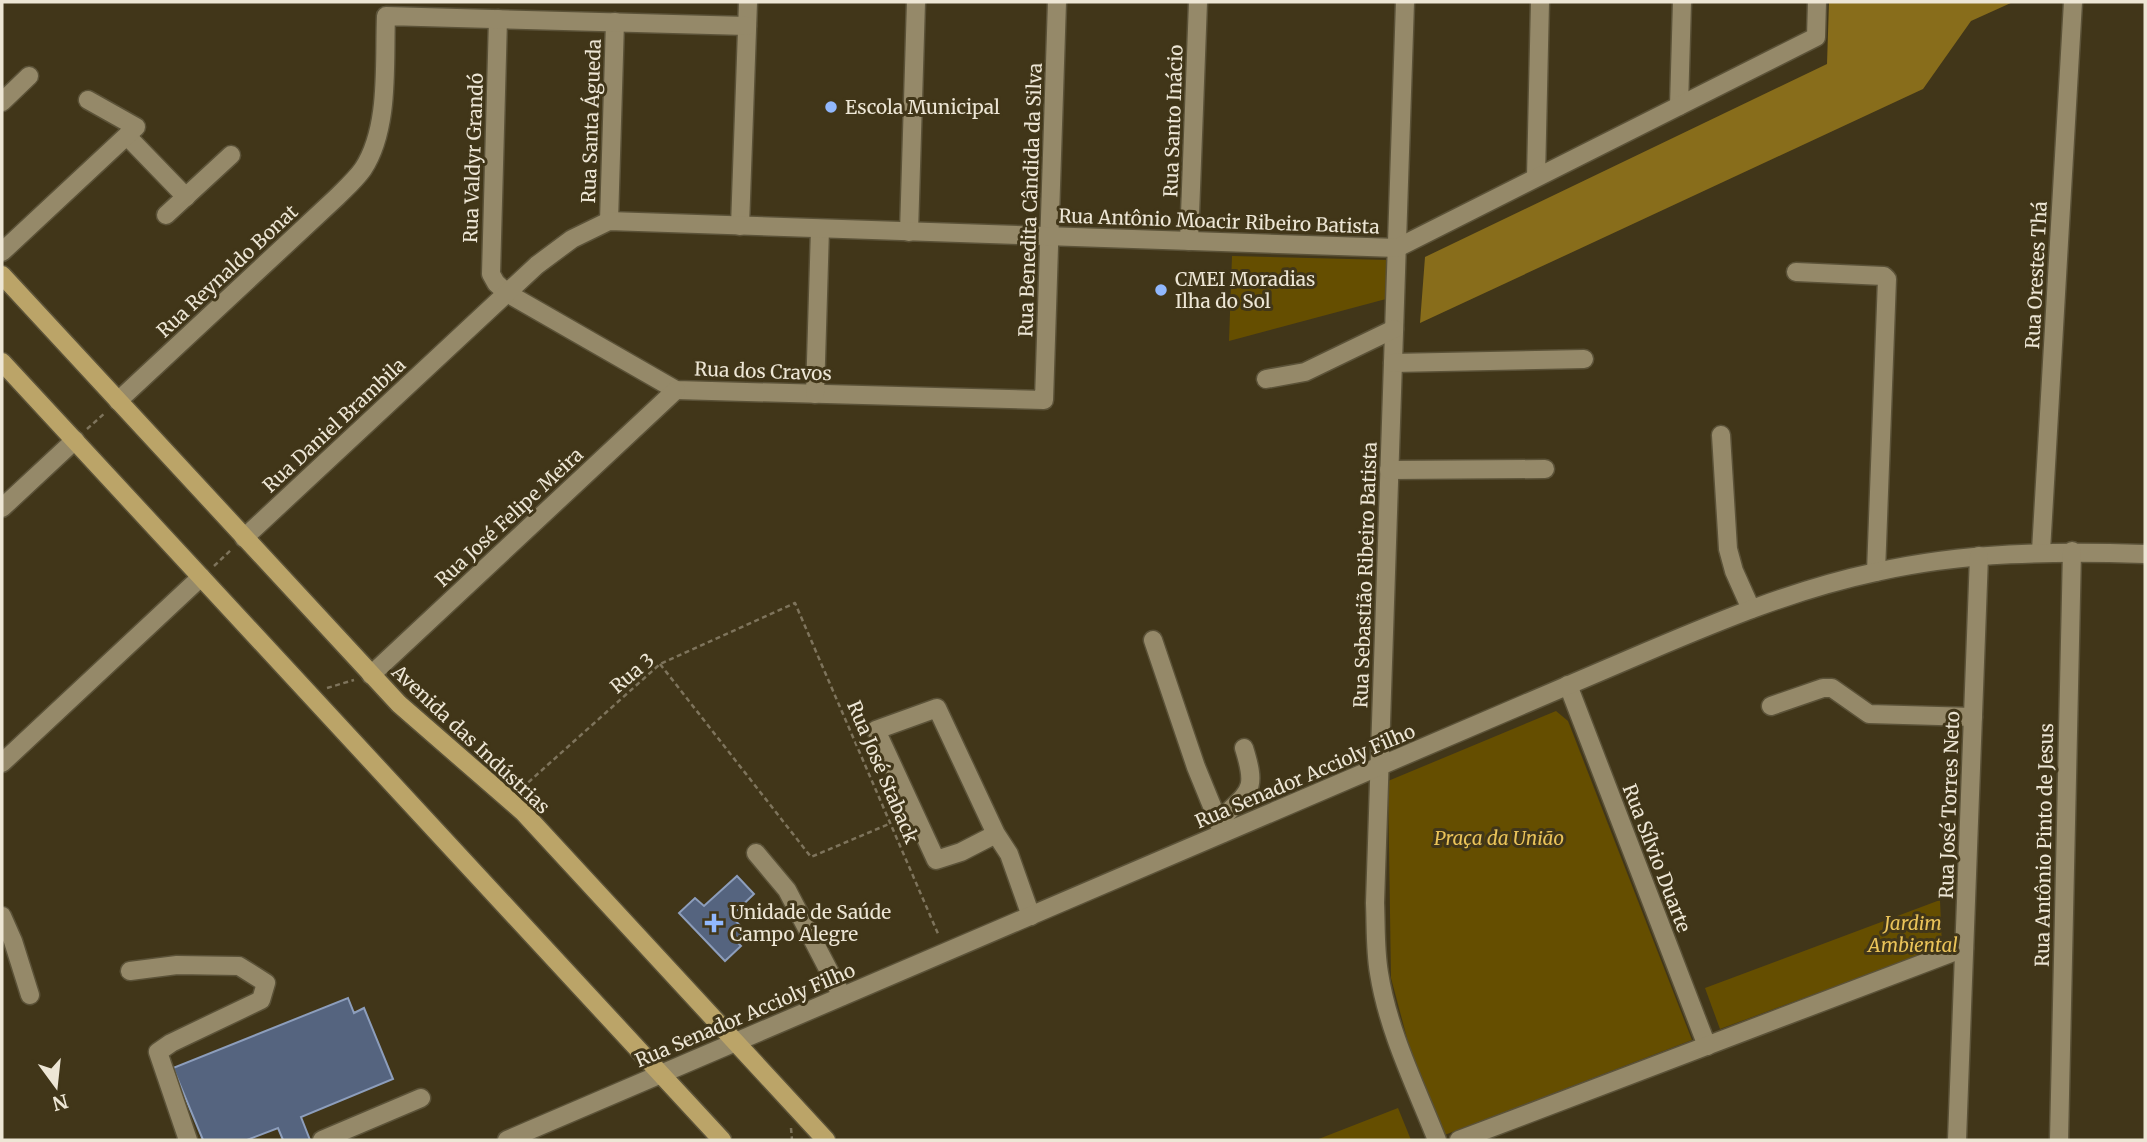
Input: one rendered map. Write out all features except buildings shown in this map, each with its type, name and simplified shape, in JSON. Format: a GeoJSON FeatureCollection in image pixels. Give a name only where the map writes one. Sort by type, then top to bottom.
{"type":"FeatureCollection","features":[{"type":"Feature","properties":{"kind":"main road","name":"Avenida das Indústrias"},"geometry":{"type":"LineString","coordinates":[[2,275],[371,675],[426,729],[510,799],[826,1140]]}},
{"type":"Feature","properties":{"kind":"main road"},"geometry":{"type":"LineString","coordinates":[[2,362],[722,1140]]}},
{"type":"Feature","properties":{"kind":"street"},"geometry":{"type":"LineString","coordinates":[[740,226],[748,2]]}},
{"type":"Feature","properties":{"kind":"street"},"geometry":{"type":"LineString","coordinates":[[909,232],[916,2]]}},
{"type":"Feature","properties":{"kind":"street","name":"Rua Benedita Cândida da Silva"},"geometry":{"type":"LineString","coordinates":[[1044,400],[1057,2]]}},
{"type":"Feature","properties":{"kind":"street","name":"Rua Santo Inácio"},"geometry":{"type":"LineString","coordinates":[[1189,241],[1198,2]]}},
{"type":"Feature","properties":{"kind":"street","name":"Rua Sebastião Ribeiro Batista"},"geometry":{"type":"LineString","coordinates":[[1405,2],[1375,894],[1379,973],[1393,1025],[1437,1140]]}},
{"type":"Feature","properties":{"kind":"street"},"geometry":{"type":"LineString","coordinates":[[1536,177],[1540,2]]}},
{"type":"Feature","properties":{"kind":"street"},"geometry":{"type":"LineString","coordinates":[[1679,106],[1682,2]]}},
{"type":"Feature","properties":{"kind":"street","name":"Rua Antônio Moacir Ribeiro Batista"},"geometry":{"type":"LineString","coordinates":[[740,226],[1396,248],[1815,37],[1816,2]]}},
{"type":"Feature","properties":{"kind":"street","name":"Rua Orestes Thá"},"geometry":{"type":"LineString","coordinates":[[2041,551],[2073,2]]}},
{"type":"Feature","properties":{"kind":"street","name":"Rua Reynaldo Bonat"},"geometry":{"type":"LineString","coordinates":[[118,401],[344,190],[363,169],[380,131],[386,16],[498,19]]}},
{"type":"Feature","properties":{"kind":"street"},"geometry":{"type":"LineString","coordinates":[[498,19],[747,26]]}},
{"type":"Feature","properties":{"kind":"street","name":"Rua Valdyr Grandó"},"geometry":{"type":"LineString","coordinates":[[498,19],[491,274],[496,284],[508,293]]}},
{"type":"Feature","properties":{"kind":"street","name":"Rua Santa Águeda"},"geometry":{"type":"LineString","coordinates":[[609,221],[615,22]]}},
{"type":"Feature","properties":{"kind":"street"},"geometry":{"type":"LineString","coordinates":[[2,102],[29,75]]}},
{"type":"Feature","properties":{"kind":"street"},"geometry":{"type":"LineString","coordinates":[[88,100],[132,132],[186,197]]}},
{"type":"Feature","properties":{"kind":"street"},"geometry":{"type":"LineString","coordinates":[[2,252],[132,132]]}},
{"type":"Feature","properties":{"kind":"street"},"geometry":{"type":"LineString","coordinates":[[166,215],[231,155]]}},
{"type":"Feature","properties":{"kind":"street","name":"Rua Daniel Brambila"},"geometry":{"type":"LineString","coordinates":[[244,538],[554,251],[572,239],[609,221],[740,226]]}},
{"type":"Feature","properties":{"kind":"street"},"geometry":{"type":"LineString","coordinates":[[815,394],[821,229]]}},
{"type":"Feature","properties":{"kind":"street"},"geometry":{"type":"LineString","coordinates":[[1796,272],[1884,276],[1887,279],[1876,572]]}},
{"type":"Feature","properties":{"kind":"street","name":"Rua dos Cravos"},"geometry":{"type":"LineString","coordinates":[[508,293],[676,390],[1044,400]]}},
{"type":"Feature","properties":{"kind":"street"},"geometry":{"type":"LineString","coordinates":[[1266,379],[1305,372],[1394,330]]}},
{"type":"Feature","properties":{"kind":"street"},"geometry":{"type":"LineString","coordinates":[[1393,363],[1584,359]]}},
{"type":"Feature","properties":{"kind":"street","name":"Rua José Felipe Meira"},"geometry":{"type":"LineString","coordinates":[[371,675],[676,390]]}},
{"type":"Feature","properties":{"kind":"street"},"geometry":{"type":"LineString","coordinates":[[1721,435],[1728,549],[1734,571],[1751,609]]}},
{"type":"Feature","properties":{"kind":"street"},"geometry":{"type":"LineString","coordinates":[[2,508],[75,440]]}},
{"type":"Feature","properties":{"kind":"street"},"geometry":{"type":"LineString","coordinates":[[1389,470],[1545,469]]}},
{"type":"Feature","properties":{"kind":"street","name":"Rua Senador Accioly Filho"},"geometry":{"type":"LineString","coordinates":[[506,1140],[544,1133],[661,1074],[1031,916],[1221,828],[1379,766],[1751,609],[1839,580],[1979,556],[2041,551],[2145,554]]}},
{"type":"Feature","properties":{"kind":"street","name":"Rua Antônio Pinto de Jesus"},"geometry":{"type":"LineString","coordinates":[[2059,1140],[2072,551]]}},
{"type":"Feature","properties":{"kind":"street","name":"Rua José Torres Neto"},"geometry":{"type":"LineString","coordinates":[[1957,1140],[1979,556]]}},
{"type":"Feature","properties":{"kind":"street"},"geometry":{"type":"LineString","coordinates":[[2,763],[201,578]]}},
{"type":"Feature","properties":{"kind":"street"},"geometry":{"type":"LineString","coordinates":[[1153,640],[1196,766],[1221,828]]}},
{"type":"Feature","properties":{"kind":"street","name":"Rua Sílvio Duarte"},"geometry":{"type":"LineString","coordinates":[[1568,685],[1707,1046]]}},
{"type":"Feature","properties":{"kind":"street"},"geometry":{"type":"LineString","coordinates":[[1771,706],[1823,688],[1832,688],[1868,714],[1973,717]]}},
{"type":"Feature","properties":{"kind":"street"},"geometry":{"type":"LineString","coordinates":[[996,834],[961,852],[936,860],[876,730],[937,708],[996,834],[1009,853],[1031,916]]}},
{"type":"Feature","properties":{"kind":"street"},"geometry":{"type":"LineString","coordinates":[[1221,828],[1252,785],[1244,748]]}},
{"type":"Feature","properties":{"kind":"street"},"geometry":{"type":"LineString","coordinates":[[756,853],[787,890],[842,996]]}},
{"type":"Feature","properties":{"kind":"street"},"geometry":{"type":"LineString","coordinates":[[2,916],[7,941],[30,995]]}},
{"type":"Feature","properties":{"kind":"street"},"geometry":{"type":"LineString","coordinates":[[1460,1140],[1964,948]]}},
{"type":"Feature","properties":{"kind":"street"},"geometry":{"type":"LineString","coordinates":[[130,971],[177,965],[239,966],[265,983],[261,1000],[171,1043],[158,1052],[188,1140]]}},
{"type":"Feature","properties":{"kind":"street"},"geometry":{"type":"LineString","coordinates":[[322,1140],[421,1098]]}},
{"type":"Feature","properties":{"kind":"path"},"geometry":{"type":"LineString","coordinates":[[75,440],[118,401]]}},
{"type":"Feature","properties":{"kind":"path"},"geometry":{"type":"LineString","coordinates":[[201,578],[244,538]]}},
{"type":"Feature","properties":{"kind":"path","name":"Rua 3"},"geometry":{"type":"LineString","coordinates":[[510,799],[660,664],[795,603]]}},
{"type":"Feature","properties":{"kind":"path","name":"Rua José Staback"},"geometry":{"type":"LineString","coordinates":[[795,603],[946,952]]}},
{"type":"Feature","properties":{"kind":"path"},"geometry":{"type":"LineString","coordinates":[[660,664],[811,857],[890,824]]}},
{"type":"Feature","properties":{"kind":"path"},"geometry":{"type":"LineString","coordinates":[[309,694],[371,675]]}},
{"type":"Feature","properties":{"kind":"green space"},"geometry":{"type":"Polygon","coordinates":[[[1232,256],[1388,260],[1386,299],[1229,341],[1232,256]]]}},
{"type":"Feature","properties":{"kind":"green space","name":"Praça da União"},"geometry":{"type":"Polygon","coordinates":[[[1556,711],[1568,721],[1692,1040],[1442,1136],[1412,1057],[1391,978],[1388,781],[1556,711]]]}},
{"type":"Feature","properties":{"kind":"green space","name":"Jardim Ambiental"},"geometry":{"type":"Polygon","coordinates":[[[1940,900],[1942,947],[1720,1029],[1705,988],[1940,900]]]}},
{"type":"Feature","properties":{"kind":"green space"},"geometry":{"type":"Polygon","coordinates":[[[1398,1108],[1411,1140],[1316,1140],[1398,1108]]]}},
{"type":"Feature","properties":{"kind":"shaded area"},"geometry":{"type":"Polygon","coordinates":[[[1829,2],[2013,2],[1971,21],[1923,89],[1420,323],[1425,257],[1827,64],[1829,2]]]}},
{"type":"Feature","properties":{"kind":"place","name":"Escola Municipal"},"geometry":{"type":"Point","coordinates":[831,107]}},
{"type":"Feature","properties":{"kind":"place","name":"CMEI Moradias Ilha do Sol"},"geometry":{"type":"Point","coordinates":[1161,290]}},
{"type":"Feature","properties":{"kind":"place","name":"Unidade de Saúde Campo Alegre"},"geometry":{"type":"Point","coordinates":[714,923]}}]}
